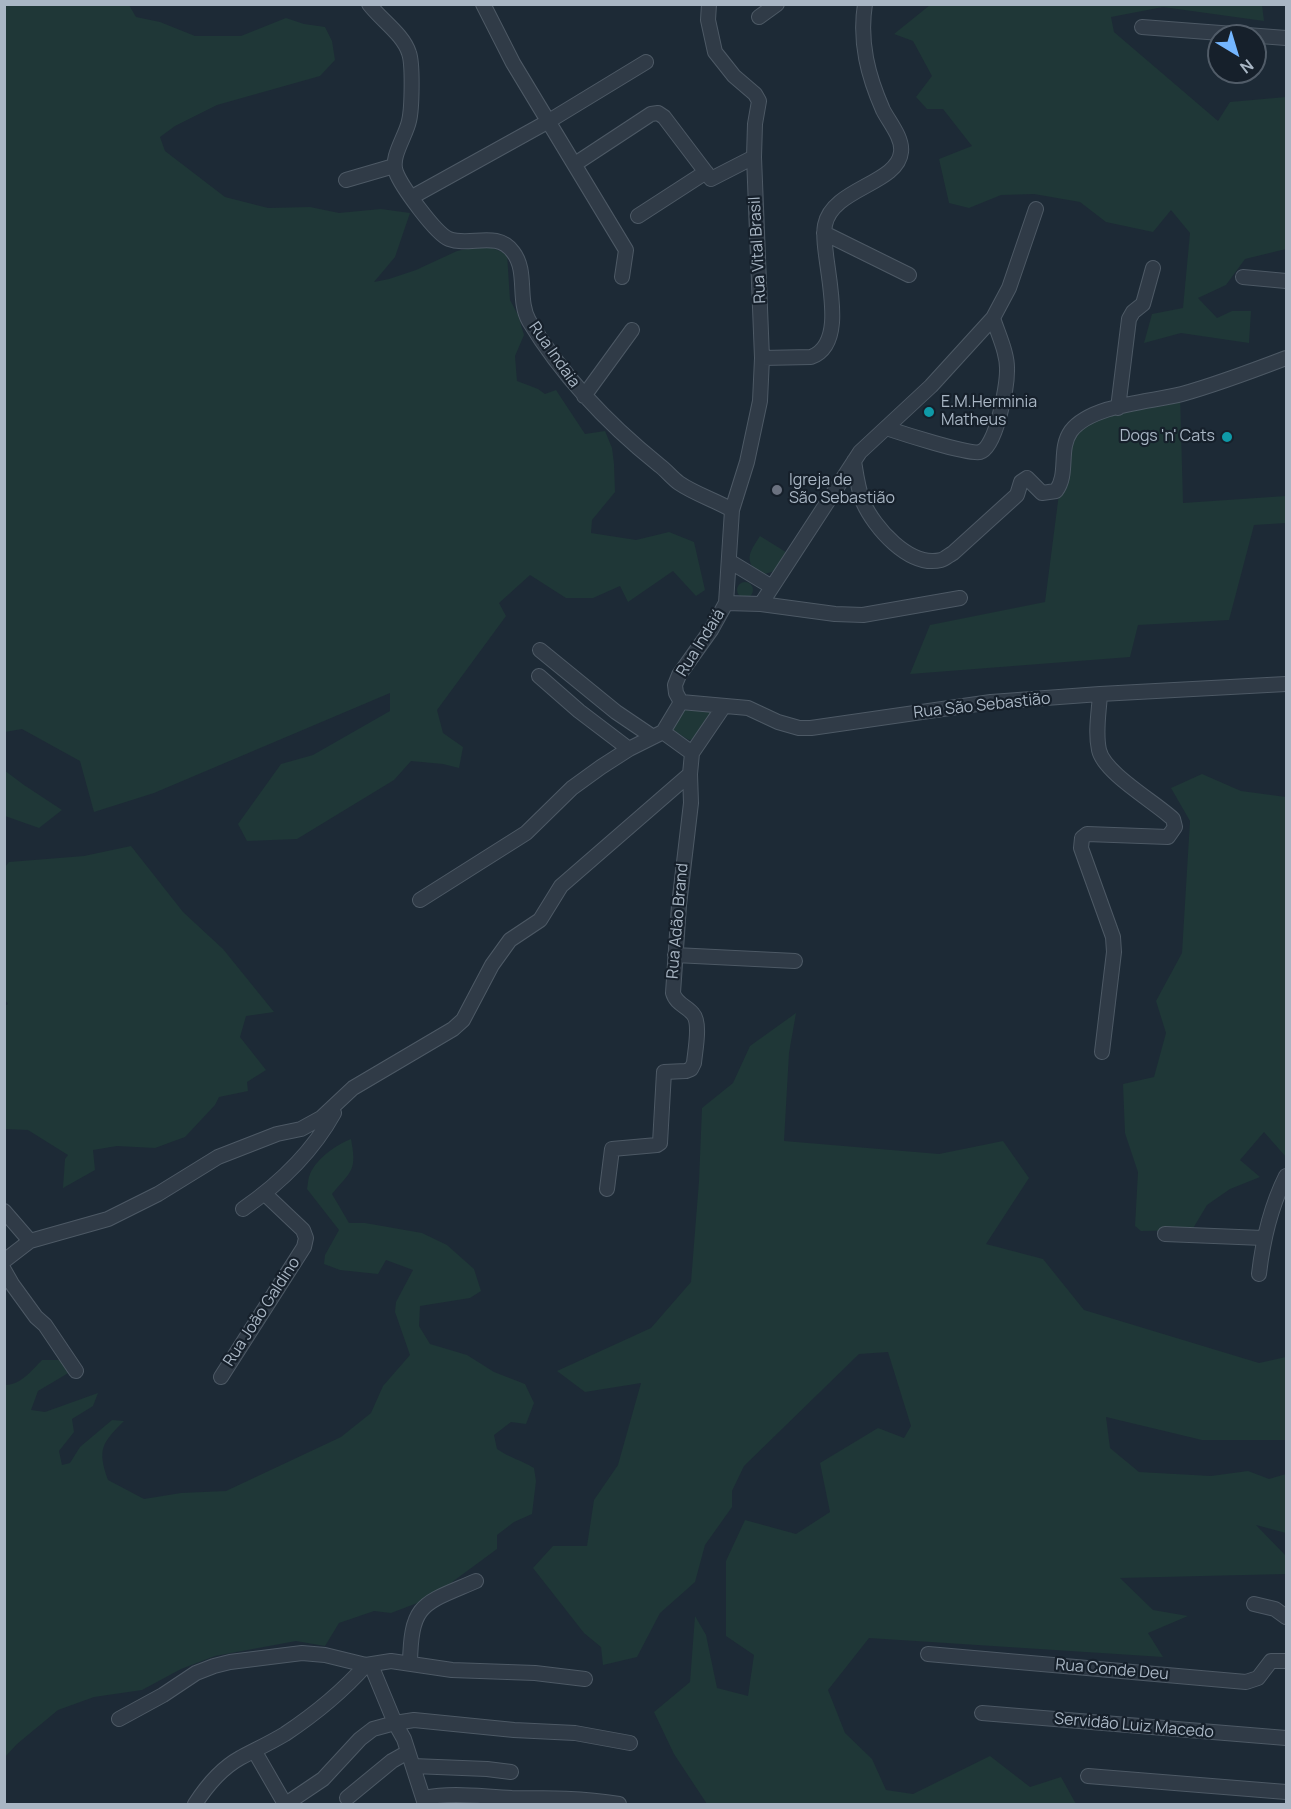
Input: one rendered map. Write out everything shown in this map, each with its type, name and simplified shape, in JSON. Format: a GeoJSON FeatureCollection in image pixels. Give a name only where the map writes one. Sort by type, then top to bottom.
{"type":"FeatureCollection","features":[{"type":"Feature","properties":{"kind":"street"},"geometry":{"type":"LineString","coordinates":[[346,180],[394,166],[410,116],[411,62],[406,47],[369,4]]}},
{"type":"Feature","properties":{"kind":"street"},"geometry":{"type":"LineString","coordinates":[[483,4],[513,63],[626,250],[622,277]]}},
{"type":"Feature","properties":{"kind":"street","name":"Rua Vital Brasil"},"geometry":{"type":"LineString","coordinates":[[709,4],[708,20],[715,52],[734,76],[755,94],[759,101],[755,124],[754,157],[762,358],[760,400],[747,462],[732,510]]}},
{"type":"Feature","properties":{"kind":"street"},"geometry":{"type":"LineString","coordinates":[[759,17],[777,4]]}},
{"type":"Feature","properties":{"kind":"street"},"geometry":{"type":"LineString","coordinates":[[762,358],[811,357],[823,350],[831,328],[832,314],[825,225],[832,210],[853,192],[891,170],[901,152],[900,142],[883,110],[868,72],[863,41],[866,4]]}},
{"type":"Feature","properties":{"kind":"street"},"geometry":{"type":"LineString","coordinates":[[1142,27],[1287,38]]}},
{"type":"Feature","properties":{"kind":"street"},"geometry":{"type":"LineString","coordinates":[[412,197],[549,121],[646,62]]}},
{"type":"Feature","properties":{"kind":"street"},"geometry":{"type":"LineString","coordinates":[[575,164],[651,114],[658,113],[664,117],[708,176]]}},
{"type":"Feature","properties":{"kind":"street"},"geometry":{"type":"LineString","coordinates":[[638,216],[708,176],[754,157]]}},
{"type":"Feature","properties":{"kind":"street","name":"Rua Indaia"},"geometry":{"type":"LineString","coordinates":[[394,166],[397,175],[438,232],[450,239],[499,241],[512,250],[520,265],[522,304],[528,319],[550,353],[584,396],[680,483],[732,510]]}},
{"type":"Feature","properties":{"kind":"street"},"geometry":{"type":"LineString","coordinates":[[762,604],[854,461],[868,444],[931,386],[993,318],[1009,288],[1036,209]]}},
{"type":"Feature","properties":{"kind":"street"},"geometry":{"type":"LineString","coordinates":[[824,233],[909,275]]}},
{"type":"Feature","properties":{"kind":"street"},"geometry":{"type":"LineString","coordinates":[[1118,408],[1129,320],[1133,312],[1143,304],[1153,268]]}},
{"type":"Feature","properties":{"kind":"street"},"geometry":{"type":"LineString","coordinates":[[1243,277],[1287,281]]}},
{"type":"Feature","properties":{"kind":"street"},"geometry":{"type":"LineString","coordinates":[[886,429],[963,450],[978,453],[985,450],[996,429],[1008,371],[993,318]]}},
{"type":"Feature","properties":{"kind":"street"},"geometry":{"type":"LineString","coordinates":[[584,396],[632,330]]}},
{"type":"Feature","properties":{"kind":"street"},"geometry":{"type":"LineString","coordinates":[[854,461],[862,501],[871,517],[891,541],[905,552],[921,559],[942,560],[953,553],[1017,495],[1021,482],[1027,478],[1042,493],[1056,491],[1061,484],[1066,441],[1071,431],[1079,423],[1092,415],[1180,394],[1287,358]]}},
{"type":"Feature","properties":{"kind":"street","name":"Rua Indaiá"},"geometry":{"type":"LineString","coordinates":[[681,702],[675,685],[679,675],[711,630],[726,603],[732,510]]}},
{"type":"Feature","properties":{"kind":"street"},"geometry":{"type":"LineString","coordinates":[[729,561],[772,587]]}},
{"type":"Feature","properties":{"kind":"street"},"geometry":{"type":"LineString","coordinates":[[726,603],[762,604],[835,614],[863,615],[960,598]]}},
{"type":"Feature","properties":{"kind":"street"},"geometry":{"type":"LineString","coordinates":[[540,650],[616,712],[692,753],[724,706]]}},
{"type":"Feature","properties":{"kind":"street"},"geometry":{"type":"LineString","coordinates":[[539,676],[579,711],[629,749]]}},
{"type":"Feature","properties":{"kind":"street","name":"Rua São Sebastião"},"geometry":{"type":"LineString","coordinates":[[681,702],[748,708],[778,722],[799,728],[811,728],[991,702],[1287,684]]}},
{"type":"Feature","properties":{"kind":"street"},"geometry":{"type":"LineString","coordinates":[[1100,694],[1097,736],[1100,753],[1115,774],[1173,819],[1175,827],[1168,837],[1087,834],[1082,838],[1081,848],[1113,937],[1114,952],[1102,1052]]}},
{"type":"Feature","properties":{"kind":"street"},"geometry":{"type":"LineString","coordinates":[[420,900],[495,851],[526,834],[572,788],[629,749],[658,734],[681,702]]}},
{"type":"Feature","properties":{"kind":"street","name":"Rua Adão Brand"},"geometry":{"type":"LineString","coordinates":[[607,1189],[612,1149],[660,1143],[664,1072],[686,1071],[691,1069],[694,1063],[697,1021],[692,1013],[674,998],[673,975],[683,861],[691,802],[692,753]]}},
{"type":"Feature","properties":{"kind":"street"},"geometry":{"type":"LineString","coordinates":[[4,1260],[30,1240],[108,1219],[158,1194],[218,1157],[277,1134],[301,1129],[321,1118],[353,1088],[453,1029],[463,1020],[492,965],[510,940],[540,920],[561,886],[690,774]]}},
{"type":"Feature","properties":{"kind":"street"},"geometry":{"type":"LineString","coordinates":[[675,956],[795,961]]}},
{"type":"Feature","properties":{"kind":"street"},"geometry":{"type":"LineString","coordinates":[[243,1209],[265,1194],[309,1148],[332,1116],[340,1100]]}},
{"type":"Feature","properties":{"kind":"street"},"geometry":{"type":"LineString","coordinates":[[1259,1274],[1263,1238],[1273,1205],[1287,1176]]}},
{"type":"Feature","properties":{"kind":"street","name":"Rua João Galdino"},"geometry":{"type":"LineString","coordinates":[[221,1377],[304,1248],[306,1238],[303,1230],[265,1194]]}},
{"type":"Feature","properties":{"kind":"street"},"geometry":{"type":"LineString","coordinates":[[4,1211],[30,1240]]}},
{"type":"Feature","properties":{"kind":"street"},"geometry":{"type":"LineString","coordinates":[[1165,1233],[1263,1238]]}},
{"type":"Feature","properties":{"kind":"street"},"geometry":{"type":"LineString","coordinates":[[4,1270],[76,1371]]}},
{"type":"Feature","properties":{"kind":"street"},"geometry":{"type":"LineString","coordinates":[[410,1664],[410,1636],[414,1621],[421,1610],[438,1598],[476,1581]]}},
{"type":"Feature","properties":{"kind":"street"},"geometry":{"type":"LineString","coordinates":[[1254,1604],[1275,1609],[1287,1617]]}},
{"type":"Feature","properties":{"kind":"street"},"geometry":{"type":"LineString","coordinates":[[119,1719],[163,1695],[196,1673],[214,1666],[302,1653],[324,1655],[368,1665],[386,1661],[452,1670],[535,1673],[585,1679]]}},
{"type":"Feature","properties":{"kind":"street","name":"Rua Conde Deu"},"geometry":{"type":"LineString","coordinates":[[928,1654],[1246,1682],[1258,1678],[1271,1661],[1287,1661]]}},
{"type":"Feature","properties":{"kind":"street"},"geometry":{"type":"LineString","coordinates":[[368,1665],[404,1739],[424,1802],[455,1795],[565,1798],[619,1804]]}},
{"type":"Feature","properties":{"kind":"street"},"geometry":{"type":"LineString","coordinates":[[192,1804],[231,1764],[255,1752],[325,1706],[368,1665]]}},
{"type":"Feature","properties":{"kind":"street","name":"Servidão Luiz Macedo"},"geometry":{"type":"LineString","coordinates":[[982,1713],[1287,1738]]}},
{"type":"Feature","properties":{"kind":"street"},"geometry":{"type":"LineString","coordinates":[[255,1752],[286,1804],[323,1779],[360,1739],[374,1729],[395,1723],[414,1720],[514,1730],[575,1732],[630,1743]]}},
{"type":"Feature","properties":{"kind":"street"},"geometry":{"type":"LineString","coordinates":[[348,1798],[392,1761],[410,1759],[511,1772]]}},
{"type":"Feature","properties":{"kind":"street"},"geometry":{"type":"LineString","coordinates":[[1088,1776],[1287,1792]]}},
{"type":"Feature","properties":{"kind":"green space"},"geometry":{"type":"Polygon","coordinates":[[[5,5],[129,5],[136,17],[160,22],[195,36],[241,36],[286,18],[325,27],[332,41],[335,60],[320,76],[217,105],[175,126],[160,137],[165,151],[225,197],[268,208],[310,207],[339,213],[381,209],[410,213],[395,257],[374,282],[416,270],[457,251],[485,245],[507,254],[510,300],[518,315],[524,335],[515,356],[517,381],[545,394],[556,390],[585,434],[605,431],[612,448],[615,492],[592,520],[591,533],[636,540],[669,532],[694,542],[705,590],[696,596],[673,571],[628,602],[620,586],[593,598],[566,598],[530,575],[499,603],[506,616],[437,710],[443,733],[463,747],[459,768],[411,761],[394,780],[297,839],[247,841],[238,824],[281,764],[313,755],[390,711],[390,693],[154,793],[94,812],[80,761],[22,729],[5,732],[5,5]]]}},
{"type":"Feature","properties":{"kind":"green space"},"geometry":{"type":"Polygon","coordinates":[[[930,5],[1262,5],[1264,21],[1163,7],[1111,17],[1114,32],[1218,121],[1230,102],[1286,97],[1286,249],[1245,259],[1226,285],[1198,298],[1217,318],[1232,311],[1251,311],[1249,343],[1181,333],[1144,343],[1152,314],[1183,308],[1190,233],[1171,210],[1153,232],[1106,222],[1080,202],[1034,194],[1001,195],[969,208],[949,203],[939,159],[972,146],[943,109],[927,109],[916,97],[932,76],[913,41],[894,34],[930,5]]]}},
{"type":"Feature","properties":{"kind":"green space"},"geometry":{"type":"Polygon","coordinates":[[[1180,394],[1183,503],[1286,496],[1286,523],[1254,525],[1229,620],[1138,625],[1130,657],[910,674],[930,625],[1045,602],[1064,455],[1079,423],[1180,394]]]}},
{"type":"Feature","properties":{"kind":"green space"},"geometry":{"type":"Polygon","coordinates":[[[760,536],[789,554],[775,571],[761,575],[750,561],[753,547],[760,536]]]}},
{"type":"Feature","properties":{"kind":"green space"},"geometry":{"type":"Polygon","coordinates":[[[742,582],[748,582],[753,590],[751,596],[742,598],[737,593],[737,587],[742,582]]]}},
{"type":"Feature","properties":{"kind":"green space"},"geometry":{"type":"Polygon","coordinates":[[[685,709],[709,711],[712,714],[695,739],[689,740],[671,729],[685,709]]]}},
{"type":"Feature","properties":{"kind":"green space"},"geometry":{"type":"Polygon","coordinates":[[[4,770],[62,810],[39,828],[5,816],[4,770]]]}},
{"type":"Feature","properties":{"kind":"green space"},"geometry":{"type":"Polygon","coordinates":[[[1202,774],[1241,791],[1286,797],[1286,1157],[1264,1132],[1240,1160],[1260,1177],[1230,1189],[1207,1205],[1192,1230],[1141,1231],[1135,1226],[1138,1172],[1125,1133],[1123,1084],[1154,1077],[1166,1033],[1156,1001],[1182,953],[1190,821],[1171,788],[1202,774]]]}},
{"type":"Feature","properties":{"kind":"green space"},"geometry":{"type":"Polygon","coordinates":[[[131,846],[183,912],[223,949],[274,1012],[246,1016],[240,1037],[266,1070],[247,1082],[248,1091],[219,1097],[215,1105],[185,1137],[155,1148],[117,1146],[93,1150],[95,1170],[63,1188],[65,1159],[68,1155],[28,1130],[5,1129],[4,1006],[8,1004],[4,999],[5,867],[9,862],[84,856],[131,846]]]}},
{"type":"Feature","properties":{"kind":"green space"},"geometry":{"type":"Polygon","coordinates":[[[796,1013],[789,1053],[784,1141],[939,1154],[1003,1141],[1029,1178],[986,1244],[1043,1259],[1084,1310],[1259,1363],[1286,1357],[1286,1440],[1202,1440],[1106,1417],[1110,1448],[1139,1472],[1211,1476],[1248,1471],[1269,1479],[1286,1474],[1286,1533],[1256,1525],[1286,1556],[1286,1574],[1120,1578],[1153,1610],[1188,1616],[1148,1633],[1163,1657],[869,1638],[828,1690],[845,1733],[872,1759],[886,1790],[913,1794],[990,1756],[1030,1787],[1061,1777],[1076,1804],[707,1804],[674,1754],[654,1712],[690,1682],[695,1616],[706,1635],[717,1688],[748,1696],[754,1655],[726,1636],[726,1561],[745,1520],[796,1534],[830,1512],[820,1463],[878,1428],[904,1438],[911,1426],[888,1352],[859,1354],[744,1466],[732,1491],[732,1507],[705,1545],[695,1582],[660,1613],[637,1657],[603,1665],[601,1647],[584,1633],[533,1568],[553,1546],[587,1546],[594,1500],[618,1465],[641,1383],[585,1392],[557,1371],[651,1328],[691,1282],[702,1108],[733,1083],[750,1046],[796,1013]]]}},
{"type":"Feature","properties":{"kind":"green space"},"geometry":{"type":"Polygon","coordinates":[[[351,1139],[353,1164],[351,1170],[332,1194],[349,1223],[365,1223],[422,1233],[447,1245],[474,1269],[481,1291],[470,1298],[420,1306],[419,1326],[430,1344],[467,1355],[494,1372],[525,1384],[534,1403],[526,1424],[511,1422],[494,1435],[497,1449],[534,1468],[536,1481],[532,1514],[514,1522],[497,1535],[497,1549],[444,1588],[420,1602],[391,1613],[374,1611],[339,1623],[325,1646],[296,1641],[215,1656],[181,1669],[142,1690],[94,1697],[58,1710],[5,1757],[4,1385],[20,1380],[42,1360],[60,1360],[70,1372],[38,1391],[31,1410],[45,1412],[98,1393],[93,1406],[72,1419],[74,1432],[59,1451],[62,1465],[70,1463],[80,1447],[112,1420],[124,1421],[106,1441],[102,1454],[105,1469],[108,1480],[144,1499],[181,1493],[226,1491],[341,1437],[371,1413],[383,1386],[410,1355],[395,1312],[396,1302],[413,1270],[386,1260],[378,1274],[340,1270],[324,1264],[325,1255],[339,1230],[307,1189],[309,1177],[322,1157],[333,1148],[351,1139]]]}},
{"type":"Feature","properties":{"kind":"place","name":"E.M.Herminia Matheus"},"geometry":{"type":"Point","coordinates":[929,412]}},
{"type":"Feature","properties":{"kind":"place","name":"Dogs 'n' Cats"},"geometry":{"type":"Point","coordinates":[1227,437]}},
{"type":"Feature","properties":{"kind":"place","name":"Igreja de São Sebastião"},"geometry":{"type":"Point","coordinates":[777,490]}}]}
